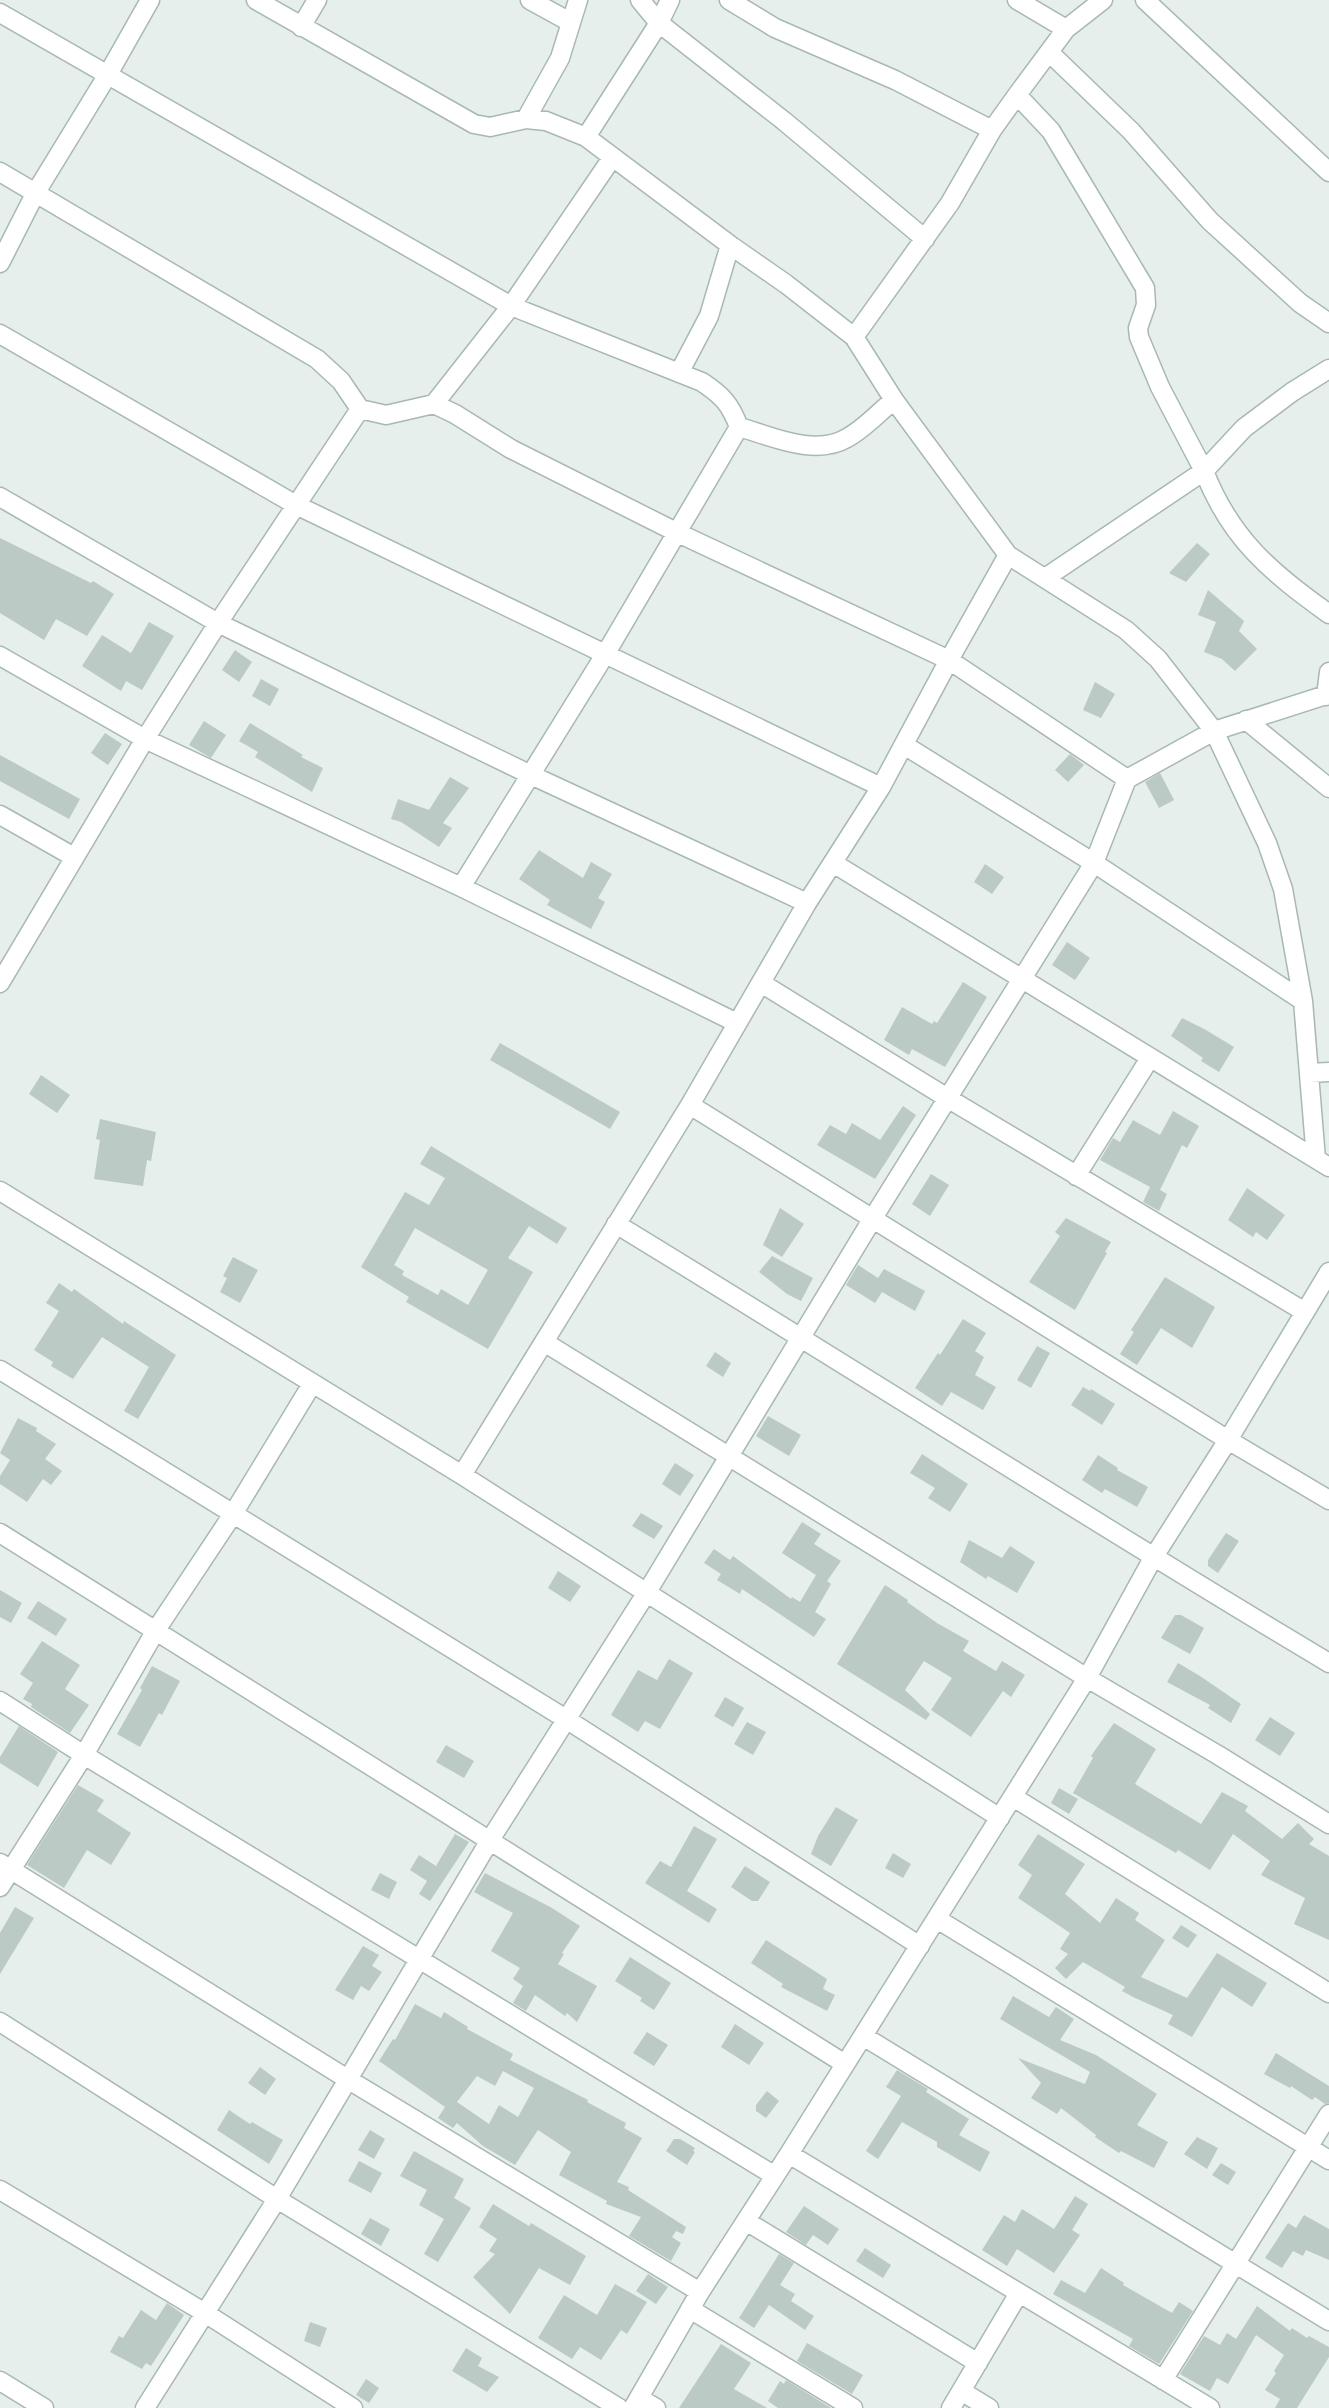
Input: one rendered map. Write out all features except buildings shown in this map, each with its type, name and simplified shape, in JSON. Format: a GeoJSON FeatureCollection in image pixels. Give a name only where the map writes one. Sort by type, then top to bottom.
{"type":"FeatureCollection","features":[{"type":"Feature","properties":{"kind":"street"},"geometry":{"type":"LineString","coordinates":[[0,263],[36,192],[107,76],[150,0]]}},
{"type":"Feature","properties":{"kind":"street"},"geometry":{"type":"LineString","coordinates":[[256,0],[474,124],[490,128],[526,119],[546,121],[586,137],[786,284],[854,337],[894,400],[1008,555],[1126,630],[1158,659],[1214,731],[1268,843],[1280,880],[1303,1001],[1310,1074],[1323,1163]]}},
{"type":"Feature","properties":{"kind":"street"},"geometry":{"type":"LineString","coordinates":[[301,27],[317,0]]}},
{"type":"Feature","properties":{"kind":"street"},"geometry":{"type":"LineString","coordinates":[[530,0],[570,22]]}},
{"type":"Feature","properties":{"kind":"street"},"geometry":{"type":"LineString","coordinates":[[526,119],[566,45],[570,22],[578,0]]}},
{"type":"Feature","properties":{"kind":"street"},"geometry":{"type":"LineString","coordinates":[[640,0],[659,23],[784,121],[925,238]]}},
{"type":"Feature","properties":{"kind":"street"},"geometry":{"type":"LineString","coordinates":[[586,137],[659,23],[670,0]]}},
{"type":"Feature","properties":{"kind":"street"},"geometry":{"type":"LineString","coordinates":[[729,0],[775,28],[877,71],[992,130]]}},
{"type":"Feature","properties":{"kind":"street"},"geometry":{"type":"LineString","coordinates":[[1017,0],[1066,29]]}},
{"type":"Feature","properties":{"kind":"street"},"geometry":{"type":"LineString","coordinates":[[854,337],[950,203],[992,130],[1017,95],[1066,29],[1103,0]]}},
{"type":"Feature","properties":{"kind":"street"},"geometry":{"type":"LineString","coordinates":[[1145,0],[1329,172]]}},
{"type":"Feature","properties":{"kind":"street"},"geometry":{"type":"LineString","coordinates":[[0,13],[511,306],[679,373],[717,392],[730,405],[739,427]]}},
{"type":"Feature","properties":{"kind":"street"},"geometry":{"type":"LineString","coordinates":[[1050,53],[1131,131],[1210,221],[1300,303],[1329,323]]}},
{"type":"Feature","properties":{"kind":"street"},"geometry":{"type":"LineString","coordinates":[[1017,95],[1051,131],[1145,288],[1146,305],[1138,328],[1139,337],[1160,387],[1204,471],[1215,500],[1257,557],[1287,584],[1329,614]]}},
{"type":"Feature","properties":{"kind":"street"},"geometry":{"type":"LineString","coordinates":[[434,404],[511,306],[612,158]]}},
{"type":"Feature","properties":{"kind":"street"},"geometry":{"type":"LineString","coordinates":[[0,172],[317,359],[341,381],[360,409],[386,415],[434,404],[455,414],[511,449],[678,533],[949,660],[1127,779]]}},
{"type":"Feature","properties":{"kind":"street"},"geometry":{"type":"LineString","coordinates":[[679,373],[709,316],[730,245]]}},
{"type":"Feature","properties":{"kind":"street"},"geometry":{"type":"LineString","coordinates":[[0,334],[296,505],[881,787]]}},
{"type":"Feature","properties":{"kind":"street"},"geometry":{"type":"LineString","coordinates":[[1045,578],[1204,471],[1244,428],[1292,392],[1329,369]]}},
{"type":"Feature","properties":{"kind":"street"},"geometry":{"type":"LineString","coordinates":[[739,427],[812,446],[831,446],[848,438],[894,400]]}},
{"type":"Feature","properties":{"kind":"street"},"geometry":{"type":"LineString","coordinates":[[0,982],[145,739],[218,623],[360,409]]}},
{"type":"Feature","properties":{"kind":"street"},"geometry":{"type":"LineString","coordinates":[[460,887],[606,653],[739,427]]}},
{"type":"Feature","properties":{"kind":"street"},"geometry":{"type":"LineString","coordinates":[[0,497],[218,623],[531,775],[807,903]]}},
{"type":"Feature","properties":{"kind":"street"},"geometry":{"type":"LineString","coordinates":[[462,1475],[690,1105],[807,903],[881,787],[1008,555]]}},
{"type":"Feature","properties":{"kind":"street"},"geometry":{"type":"LineString","coordinates":[[0,656],[145,739],[460,887],[737,1023]]}},
{"type":"Feature","properties":{"kind":"street"},"geometry":{"type":"LineString","coordinates":[[145,2408],[349,2080],[490,1840],[647,1592],[873,1218],[1094,863],[1127,779],[1214,731],[1328,695],[1329,672]]}},
{"type":"Feature","properties":{"kind":"street"},"geometry":{"type":"LineString","coordinates":[[1246,720],[1329,788]]}},
{"type":"Feature","properties":{"kind":"street"},"geometry":{"type":"LineString","coordinates":[[904,745],[1094,863],[1303,1001]]}},
{"type":"Feature","properties":{"kind":"street"},"geometry":{"type":"LineString","coordinates":[[0,815],[74,857]]}},
{"type":"Feature","properties":{"kind":"street"},"geometry":{"type":"LineString","coordinates":[[833,864],[1323,1163]]}},
{"type":"Feature","properties":{"kind":"street"},"geometry":{"type":"LineString","coordinates":[[761,983],[1076,1176],[1305,1312]]}},
{"type":"Feature","properties":{"kind":"street"},"geometry":{"type":"LineString","coordinates":[[1076,1176],[1150,1058]]}},
{"type":"Feature","properties":{"kind":"street"},"geometry":{"type":"LineString","coordinates":[[1310,1074],[1329,1072]]}},
{"type":"Feature","properties":{"kind":"street"},"geometry":{"type":"LineString","coordinates":[[690,1105],[1228,1440],[1329,1500]]}},
{"type":"Feature","properties":{"kind":"street"},"geometry":{"type":"LineString","coordinates":[[0,1191],[462,1475],[1000,1818]]}},
{"type":"Feature","properties":{"kind":"street"},"geometry":{"type":"LineString","coordinates":[[616,1224],[802,1336],[1153,1558],[1329,1664]]}},
{"type":"Feature","properties":{"kind":"street"},"geometry":{"type":"LineString","coordinates":[[656,2408],[636,2403],[700,2292],[1087,1678],[1153,1558],[1228,1440],[1329,1272]]}},
{"type":"Feature","properties":{"kind":"street"},"geometry":{"type":"LineString","coordinates":[[544,1342],[1087,1678],[1329,1824]]}},
{"type":"Feature","properties":{"kind":"street"},"geometry":{"type":"LineString","coordinates":[[0,1370],[566,1719],[920,1946]]}},
{"type":"Feature","properties":{"kind":"street"},"geometry":{"type":"LineString","coordinates":[[0,1887],[5,1867],[84,1755],[156,1630],[233,1514],[312,1384]]}},
{"type":"Feature","properties":{"kind":"street"},"geometry":{"type":"LineString","coordinates":[[0,1533],[845,2064]]}},
{"type":"Feature","properties":{"kind":"street"},"geometry":{"type":"LineString","coordinates":[[0,1701],[84,1755],[775,2176]]}},
{"type":"Feature","properties":{"kind":"street"},"geometry":{"type":"LineString","coordinates":[[1013,1797],[1329,1993]]}},
{"type":"Feature","properties":{"kind":"street"},"geometry":{"type":"LineString","coordinates":[[5,1867],[349,2080],[700,2292]]}},
{"type":"Feature","properties":{"kind":"street"},"geometry":{"type":"LineString","coordinates":[[937,1918],[1329,2160]]}},
{"type":"Feature","properties":{"kind":"street"},"geometry":{"type":"LineString","coordinates":[[0,2022],[276,2199],[619,2408]]}},
{"type":"Feature","properties":{"kind":"street"},"geometry":{"type":"LineString","coordinates":[[863,2036],[1329,2321]]}},
{"type":"Feature","properties":{"kind":"street"},"geometry":{"type":"LineString","coordinates":[[1163,2380],[1307,2146],[1329,2115]]}},
{"type":"Feature","properties":{"kind":"street"},"geometry":{"type":"LineString","coordinates":[[789,2154],[1210,2408]]}},
{"type":"Feature","properties":{"kind":"street"},"geometry":{"type":"LineString","coordinates":[[0,2190],[205,2313],[353,2408]]}},
{"type":"Feature","properties":{"kind":"street"},"geometry":{"type":"LineString","coordinates":[[746,2221],[978,2363]]}},
{"type":"Feature","properties":{"kind":"street"},"geometry":{"type":"LineString","coordinates":[[951,2408],[1019,2293]]}},
{"type":"Feature","properties":{"kind":"street"},"geometry":{"type":"LineString","coordinates":[[690,2309],[853,2408]]}},
{"type":"Feature","properties":{"kind":"street"},"geometry":{"type":"LineString","coordinates":[[0,2381],[44,2408]]}},
{"type":"Feature","properties":{"kind":"street"},"geometry":{"type":"LineString","coordinates":[[961,2391],[989,2408]]}}]}
